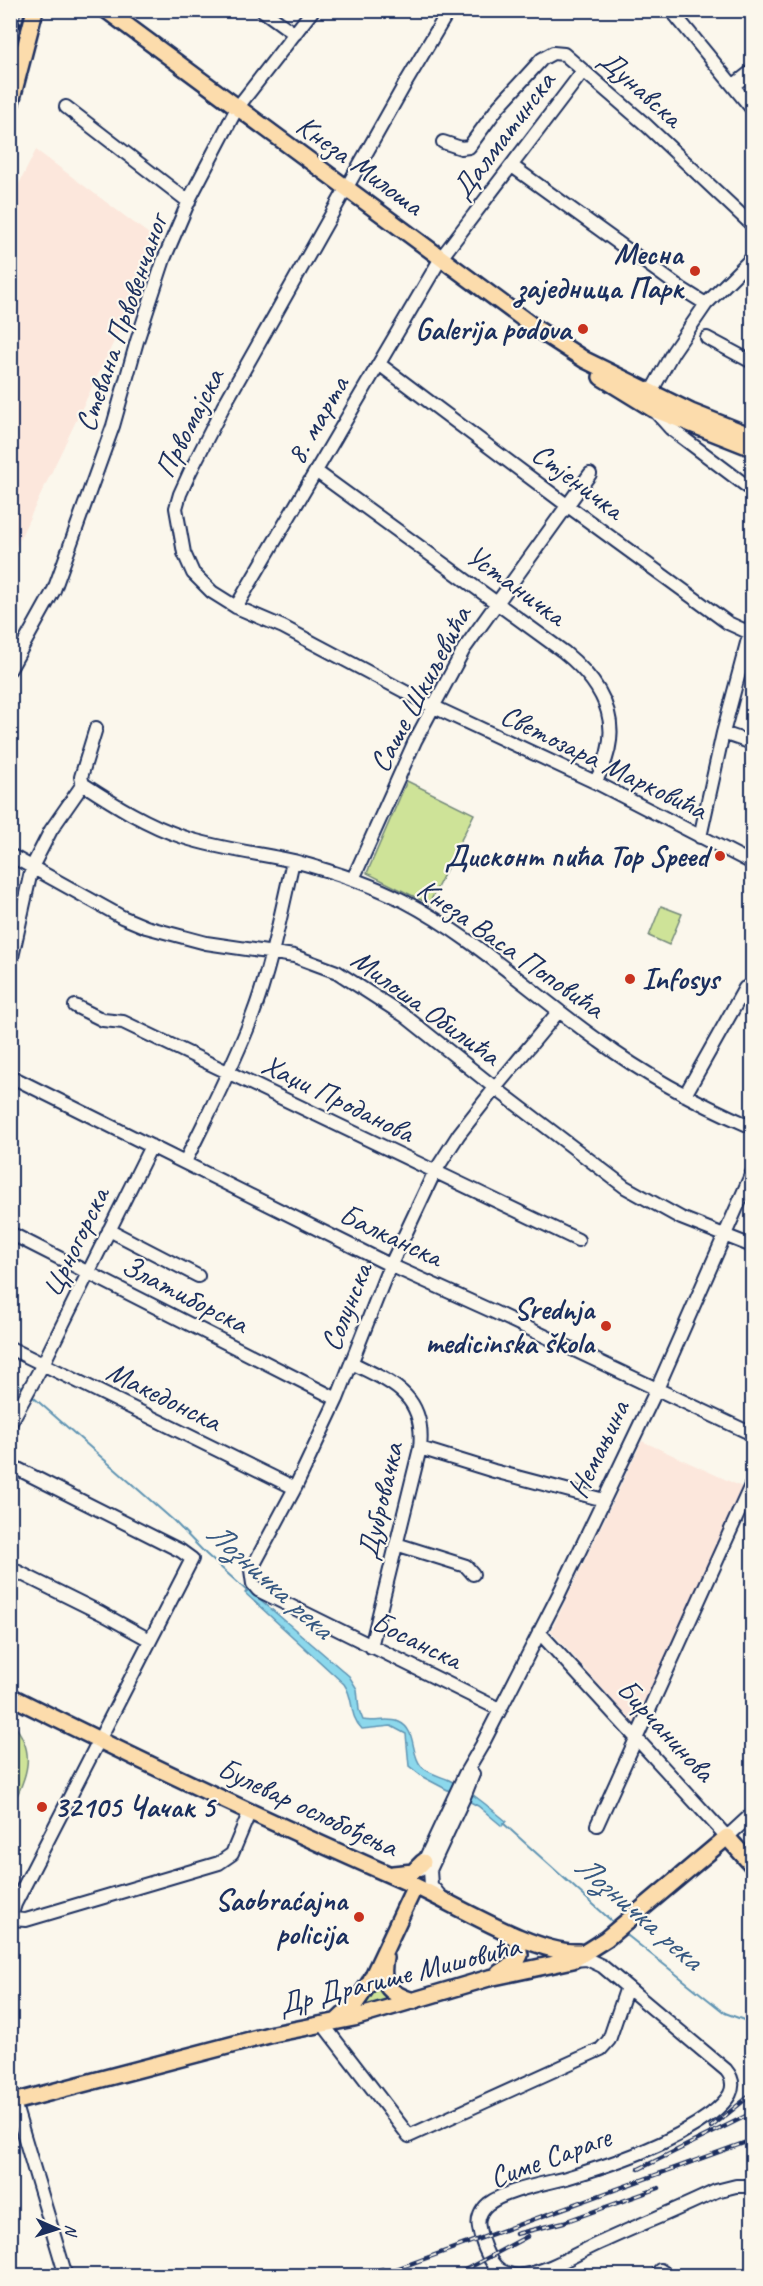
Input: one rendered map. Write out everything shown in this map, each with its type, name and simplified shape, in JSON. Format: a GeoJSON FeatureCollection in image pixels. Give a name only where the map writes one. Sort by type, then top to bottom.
{"type":"FeatureCollection","features":[{"type":"Feature","properties":{"kind":"main road"},"geometry":{"type":"LineString","coordinates":[[10,106],[35,10]]}},
{"type":"Feature","properties":{"kind":"main road","name":"Кнеза Милоша"},"geometry":{"type":"LineString","coordinates":[[106,10],[537,329],[585,360],[691,412],[753,436]]}},
{"type":"Feature","properties":{"kind":"main road","name":"Кнеза Милоша"},"geometry":{"type":"LineString","coordinates":[[585,360],[600,376],[653,410]]}},
{"type":"Feature","properties":{"kind":"main road"},"geometry":{"type":"LineString","coordinates":[[653,410],[753,448]]}},
{"type":"Feature","properties":{"kind":"main road","name":"Булевар ослобођења"},"geometry":{"type":"LineString","coordinates":[[10,1696],[507,1931],[554,1951],[572,1953],[591,1949]]}},
{"type":"Feature","properties":{"kind":"main road","name":"Бирчанинова"},"geometry":{"type":"LineString","coordinates":[[727,1837],[753,1865]]}},
{"type":"Feature","properties":{"kind":"main road","name":"Др Драгише Мишовића"},"geometry":{"type":"LineString","coordinates":[[12,2102],[262,2037],[413,2001],[491,1977],[573,1960],[619,1928],[727,1837]]}},
{"type":"Feature","properties":{"kind":"main road"},"geometry":{"type":"LineString","coordinates":[[387,1874],[408,1874],[423,1862]]}},
{"type":"Feature","properties":{"kind":"main road"},"geometry":{"type":"LineString","coordinates":[[387,1874],[395,1882],[402,1895],[403,1913]]}},
{"type":"Feature","properties":{"kind":"main road","name":"Немањина"},"geometry":{"type":"LineString","coordinates":[[329,2022],[363,1995],[386,1951],[415,1886]]}},
{"type":"Feature","properties":{"kind":"main road"},"geometry":{"type":"LineString","coordinates":[[403,1913],[423,1898],[439,1898]]}},
{"type":"Feature","properties":{"kind":"main road"},"geometry":{"type":"LineString","coordinates":[[491,1977],[517,1961],[520,1954],[517,1941],[507,1931]]}},
{"type":"Feature","properties":{"kind":"main road"},"geometry":{"type":"LineString","coordinates":[[386,1951],[383,1968],[386,1985],[396,1995],[413,2001]]}},
{"type":"Feature","properties":{"kind":"street"},"geometry":{"type":"LineString","coordinates":[[262,10],[295,34]]}},
{"type":"Feature","properties":{"kind":"street","name":"Стевана Првовенчаног"},"geometry":{"type":"LineString","coordinates":[[10,669],[26,644],[54,590],[113,426],[137,340],[164,259],[189,202],[237,108],[313,10]]}},
{"type":"Feature","properties":{"kind":"street","name":"Првомајска"},"geometry":{"type":"LineString","coordinates":[[432,706],[283,627],[236,607],[212,592],[193,573],[184,553],[176,508],[190,472],[223,407],[449,10]]}},
{"type":"Feature","properties":{"kind":"street"},"geometry":{"type":"LineString","coordinates":[[671,10],[753,109]]}},
{"type":"Feature","properties":{"kind":"street","name":"Дунавска"},"geometry":{"type":"LineString","coordinates":[[443,142],[461,148],[469,147],[499,106],[547,55],[564,54],[645,124],[753,225]]}},
{"type":"Feature","properties":{"kind":"street","name":"Далматинска"},"geometry":{"type":"LineString","coordinates":[[441,258],[583,71]]}},
{"type":"Feature","properties":{"kind":"street"},"geometry":{"type":"LineString","coordinates":[[734,85],[753,71]]}},
{"type":"Feature","properties":{"kind":"street"},"geometry":{"type":"LineString","coordinates":[[66,107],[189,202]]}},
{"type":"Feature","properties":{"kind":"street"},"geometry":{"type":"LineString","coordinates":[[512,166],[706,304]]}},
{"type":"Feature","properties":{"kind":"street","name":"8. марта"},"geometry":{"type":"LineString","coordinates":[[236,607],[441,258]]}},
{"type":"Feature","properties":{"kind":"street"},"geometry":{"type":"LineString","coordinates":[[653,410],[651,392],[674,352],[706,304],[753,258]]}},
{"type":"Feature","properties":{"kind":"street"},"geometry":{"type":"LineString","coordinates":[[707,338],[753,362]]}},
{"type":"Feature","properties":{"kind":"street","name":"Стјеничка"},"geometry":{"type":"LineString","coordinates":[[379,364],[728,623],[751,629]]}},
{"type":"Feature","properties":{"kind":"street","name":"Кнеза Милоша"},"geometry":{"type":"LineString","coordinates":[[653,410],[670,428],[753,490]]}},
{"type":"Feature","properties":{"kind":"street","name":"Устаничка"},"geometry":{"type":"LineString","coordinates":[[317,471],[581,666],[598,687],[608,712],[609,748],[595,782]]}},
{"type":"Feature","properties":{"kind":"street","name":"Саше Шкиљевића"},"geometry":{"type":"LineString","coordinates":[[353,879],[432,706],[464,649],[590,474]]}},
{"type":"Feature","properties":{"kind":"street"},"geometry":{"type":"LineString","coordinates":[[700,837],[723,733],[751,629]]}},
{"type":"Feature","properties":{"kind":"street","name":"Светозара Марковића"},"geometry":{"type":"LineString","coordinates":[[432,706],[595,782],[753,863]]}},
{"type":"Feature","properties":{"kind":"street"},"geometry":{"type":"LineString","coordinates":[[10,966],[32,867],[51,830],[83,784],[81,777],[96,728]]}},
{"type":"Feature","properties":{"kind":"street"},"geometry":{"type":"LineString","coordinates":[[723,733],[753,743]]}},
{"type":"Feature","properties":{"kind":"street","name":"Кнеза Васа Поповића"},"geometry":{"type":"LineString","coordinates":[[83,784],[153,826],[183,837],[293,861],[353,879],[404,901],[459,935],[642,1071],[685,1095],[753,1127]]}},
{"type":"Feature","properties":{"kind":"street","name":"Милоша Обилића"},"geometry":{"type":"LineString","coordinates":[[10,855],[122,917],[146,927],[206,943],[314,962],[355,981],[405,1016],[625,1188],[681,1218],[753,1246]]}},
{"type":"Feature","properties":{"kind":"street"},"geometry":{"type":"LineString","coordinates":[[185,1162],[253,1016],[272,953],[293,861]]}},
{"type":"Feature","properties":{"kind":"street"},"geometry":{"type":"LineString","coordinates":[[685,1095],[745,988],[752,986]]}},
{"type":"Feature","properties":{"kind":"street","name":"Хаџи Проданова"},"geometry":{"type":"LineString","coordinates":[[75,1006],[103,1020],[123,1023],[578,1240]]}},
{"type":"Feature","properties":{"kind":"street","name":"Солунска"},"geometry":{"type":"LineString","coordinates":[[252,1580],[252,1567],[295,1488],[337,1399],[390,1264],[434,1173],[459,1134],[559,1011]]}},
{"type":"Feature","properties":{"kind":"street","name":"Балканска"},"geometry":{"type":"LineString","coordinates":[[10,1076],[390,1264],[753,1434]]}},
{"type":"Feature","properties":{"kind":"street","name":"Црногорска"},"geometry":{"type":"LineString","coordinates":[[10,1424],[43,1364],[151,1146]]}},
{"type":"Feature","properties":{"kind":"street","name":"Немањина"},"geometry":{"type":"LineString","coordinates":[[415,1886],[423,1862],[465,1774],[539,1632],[657,1389],[753,1173]]}},
{"type":"Feature","properties":{"kind":"street"},"geometry":{"type":"LineString","coordinates":[[109,1230],[198,1276]]}},
{"type":"Feature","properties":{"kind":"street","name":"Златиборска"},"geometry":{"type":"LineString","coordinates":[[10,1233],[337,1399]]}},
{"type":"Feature","properties":{"kind":"street","name":"Македонска"},"geometry":{"type":"LineString","coordinates":[[10,1348],[295,1488]]}},
{"type":"Feature","properties":{"kind":"street","name":"Дубровачка"},"geometry":{"type":"LineString","coordinates":[[352,1363],[391,1383],[404,1393],[417,1412],[420,1423],[420,1448],[371,1647]]}},
{"type":"Feature","properties":{"kind":"street"},"geometry":{"type":"LineString","coordinates":[[420,1448],[494,1471],[604,1500]]}},
{"type":"Feature","properties":{"kind":"street"},"geometry":{"type":"LineString","coordinates":[[10,1465],[181,1551],[192,1559],[13,1903],[11,1920],[26,1920],[219,1863],[232,1854],[250,1811]]}},
{"type":"Feature","properties":{"kind":"street"},"geometry":{"type":"LineString","coordinates":[[597,1825],[753,1483]]}},
{"type":"Feature","properties":{"kind":"street"},"geometry":{"type":"LineString","coordinates":[[396,1544],[466,1566],[472,1574]]}},
{"type":"Feature","properties":{"kind":"street"},"geometry":{"type":"LineString","coordinates":[[10,1568],[150,1640]]}},
{"type":"Feature","properties":{"kind":"street","name":"Босанска"},"geometry":{"type":"LineString","coordinates":[[252,1580],[258,1590],[499,1709]]}},
{"type":"Feature","properties":{"kind":"street","name":"Бирчанинова"},"geometry":{"type":"LineString","coordinates":[[539,1632],[727,1837]]}},
{"type":"Feature","properties":{"kind":"street","name":"Немањина"},"geometry":{"type":"LineString","coordinates":[[439,1898],[431,1885],[430,1870],[464,1797],[482,1745]]}},
{"type":"Feature","properties":{"kind":"street","name":"Др Драгише Мишовића"},"geometry":{"type":"LineString","coordinates":[[727,1837],[753,1814]]}},
{"type":"Feature","properties":{"kind":"street","name":"Симе Сараге"},"geometry":{"type":"LineString","coordinates":[[591,1949],[602,1966]]}},
{"type":"Feature","properties":{"kind":"street","name":"Симе Сараге"},"geometry":{"type":"LineString","coordinates":[[573,1960],[587,1959],[602,1966],[726,2070],[733,2083],[731,2094],[719,2108],[694,2127],[672,2139],[591,2170],[510,2194],[487,2205],[482,2211],[478,2225],[491,2261],[507,2274],[526,2274],[561,2261],[716,2191],[736,2186],[753,2186]]}},
{"type":"Feature","properties":{"kind":"street"},"geometry":{"type":"LineString","coordinates":[[329,2022],[409,2136],[601,2049],[609,2040],[627,1987]]}},
{"type":"Feature","properties":{"kind":"street","name":"Др Драгише Мишовића"},"geometry":{"type":"LineString","coordinates":[[12,2102],[66,2276]]}},
{"type":"Feature","properties":{"kind":"shaded area"},"geometry":{"type":"Polygon","coordinates":[[[36,150],[161,243],[11,557],[11,200],[36,150]]]}},
{"type":"Feature","properties":{"kind":"shaded area"},"geometry":{"type":"Polygon","coordinates":[[[642,1441],[744,1488],[634,1724],[551,1631],[642,1441]]]}},
{"type":"Feature","properties":{"kind":"green space"},"geometry":{"type":"Polygon","coordinates":[[[407,781],[474,814],[429,904],[367,873],[407,781]]]}},
{"type":"Feature","properties":{"kind":"green space"},"geometry":{"type":"Polygon","coordinates":[[[661,906],[682,914],[669,945],[649,936],[661,906]]]}},
{"type":"Feature","properties":{"kind":"green space"},"geometry":{"type":"Polygon","coordinates":[[[11,1721],[25,1743],[27,1764],[22,1785],[11,1808],[11,1721]]]}},
{"type":"Feature","properties":{"kind":"green space"},"geometry":{"type":"Polygon","coordinates":[[[377,1978],[380,1989],[390,1995],[390,2000],[356,2009],[377,1978]]]}},
{"type":"Feature","properties":{"kind":"water"},"geometry":{"type":"Polygon","coordinates":[[[248,1589],[349,1676],[357,1689],[359,1710],[363,1720],[394,1721],[405,1726],[411,1736],[415,1755],[421,1766],[457,1784],[479,1799],[506,1821],[502,1826],[478,1806],[423,1777],[409,1766],[406,1734],[391,1726],[362,1729],[355,1718],[344,1684],[245,1593],[248,1589]]]}},
{"type":"Feature","properties":{"kind":"waterway","name":"Лозничка река"},"geometry":{"type":"LineString","coordinates":[[10,1377],[22,1387]]}},
{"type":"Feature","properties":{"kind":"waterway","name":"Лозничка река"},"geometry":{"type":"LineString","coordinates":[[33,1397],[174,1521],[247,1591]]}},
{"type":"Feature","properties":{"kind":"waterway","name":"Лозничка река"},"geometry":{"type":"LineString","coordinates":[[503,1823],[615,1924]]}},
{"type":"Feature","properties":{"kind":"waterway","name":"Лозничка река"},"geometry":{"type":"LineString","coordinates":[[623,1932],[725,2013],[752,2023]]}},
{"type":"Feature","properties":{"kind":"railway"},"geometry":{"type":"LineString","coordinates":[[10,62],[23,10]]}},
{"type":"Feature","properties":{"kind":"railway"},"geometry":{"type":"LineString","coordinates":[[711,2127],[752,2094]]}},
{"type":"Feature","properties":{"kind":"railway"},"geometry":{"type":"LineString","coordinates":[[639,2169],[752,2113]]}},
{"type":"Feature","properties":{"kind":"railway"},"geometry":{"type":"LineString","coordinates":[[377,2276],[752,2140]]}},
{"type":"Feature","properties":{"kind":"railway"},"geometry":{"type":"LineString","coordinates":[[516,2234],[564,2222],[659,2188]]}},
{"type":"Feature","properties":{"kind":"railway"},"geometry":{"type":"LineString","coordinates":[[454,2276],[528,2236]]}},
{"type":"Feature","properties":{"kind":"railway"},"geometry":{"type":"LineString","coordinates":[[362,2276],[382,2269]]}},
{"type":"Feature","properties":{"kind":"place","name":"Месна заједница Парк"},"geometry":{"type":"Point","coordinates":[695,271]}},
{"type":"Feature","properties":{"kind":"place","name":"Galerija podova"},"geometry":{"type":"Point","coordinates":[583,329]}},
{"type":"Feature","properties":{"kind":"place","name":"Дисконт пића Top Speed"},"geometry":{"type":"Point","coordinates":[720,856]}},
{"type":"Feature","properties":{"kind":"place","name":"Infosys"},"geometry":{"type":"Point","coordinates":[630,979]}},
{"type":"Feature","properties":{"kind":"place","name":"Srednja medicinska škola"},"geometry":{"type":"Point","coordinates":[606,1326]}},
{"type":"Feature","properties":{"kind":"place","name":"32105 Чачак 5"},"geometry":{"type":"Point","coordinates":[42,1807]}},
{"type":"Feature","properties":{"kind":"place","name":"Saobraćajna policija"},"geometry":{"type":"Point","coordinates":[359,1917]}}]}
